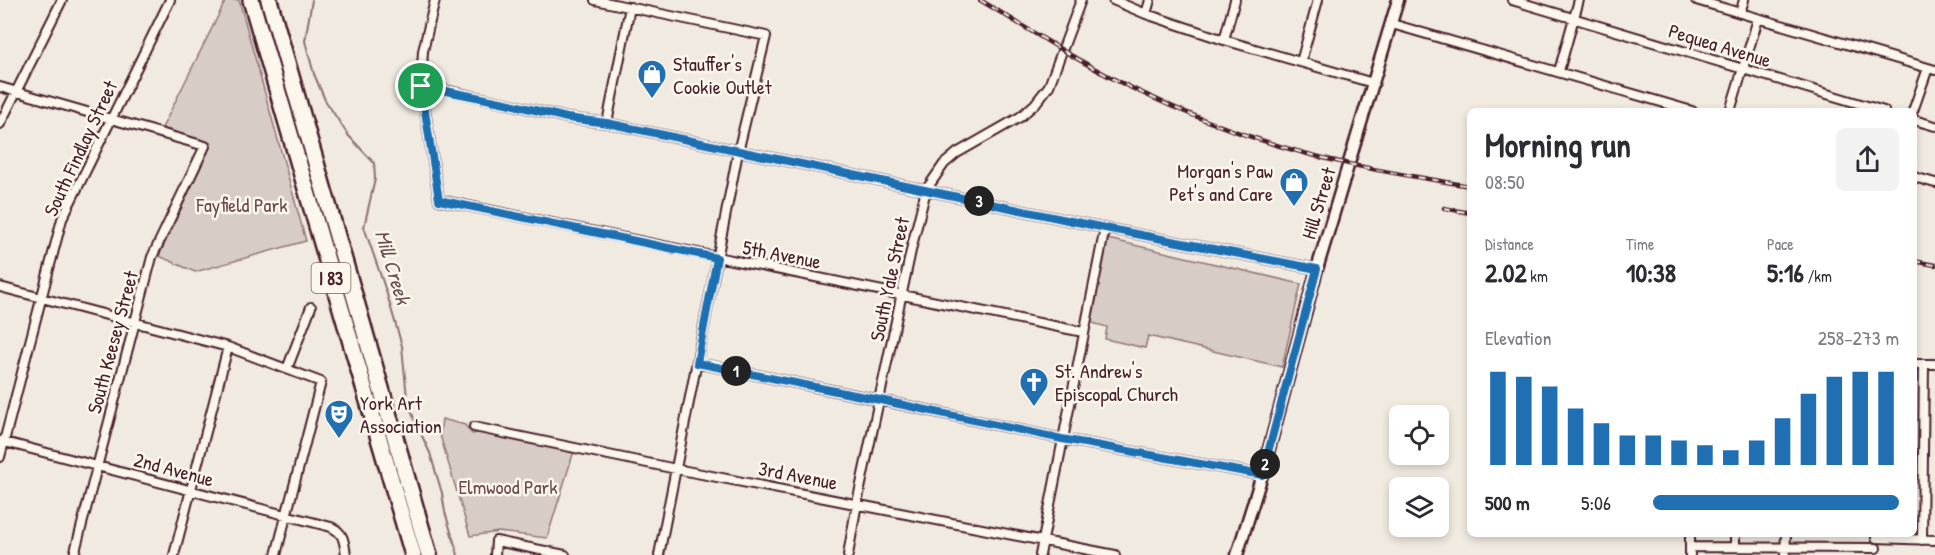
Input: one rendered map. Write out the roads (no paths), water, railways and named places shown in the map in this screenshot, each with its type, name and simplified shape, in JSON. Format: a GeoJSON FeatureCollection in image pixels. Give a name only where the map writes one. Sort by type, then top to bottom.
{"type":"FeatureCollection","features":[{"type":"Feature","properties":{"kind":"highway","name":"I 83"},"geometry":{"type":"LineString","coordinates":[[251,0],[411,550]]}},
{"type":"Feature","properties":{"kind":"highway","name":"I 83"},"geometry":{"type":"LineString","coordinates":[[269,0],[429,555]]}},
{"type":"Feature","properties":{"kind":"main road","name":"Hill Street"},"geometry":{"type":"LineString","coordinates":[[1237,555],[1262,475],[1317,269],[1398,0]]}},
{"type":"Feature","properties":{"kind":"street"},"geometry":{"type":"LineString","coordinates":[[0,124],[62,0]]}},
{"type":"Feature","properties":{"kind":"street","name":"South Findlay Street"},"geometry":{"type":"LineString","coordinates":[[0,456],[62,219],[170,0]]}},
{"type":"Feature","properties":{"kind":"street"},"geometry":{"type":"LineString","coordinates":[[435,0],[423,51],[421,86],[1105,228],[1317,269]]}},
{"type":"Feature","properties":{"kind":"street"},"geometry":{"type":"LineString","coordinates":[[595,0],[766,36],[738,152],[660,555]]}},
{"type":"Feature","properties":{"kind":"street","name":"South Yale Street"},"geometry":{"type":"LineString","coordinates":[[848,555],[857,503],[926,190],[944,164],[957,153],[1020,117],[1049,87],[1081,0]]}},
{"type":"Feature","properties":{"kind":"street"},"geometry":{"type":"LineString","coordinates":[[1113,0],[1146,15],[1224,40],[1373,83]]}},
{"type":"Feature","properties":{"kind":"street"},"geometry":{"type":"LineString","coordinates":[[1146,15],[1150,0]]}},
{"type":"Feature","properties":{"kind":"street"},"geometry":{"type":"LineString","coordinates":[[1224,40],[1235,0]]}},
{"type":"Feature","properties":{"kind":"street"},"geometry":{"type":"LineString","coordinates":[[1301,62],[1318,0]]}},
{"type":"Feature","properties":{"kind":"street","name":"Pequea Avenue"},"geometry":{"type":"LineString","coordinates":[[1512,0],[1874,108]]}},
{"type":"Feature","properties":{"kind":"street"},"geometry":{"type":"LineString","coordinates":[[1559,71],[1579,0]]}},
{"type":"Feature","properties":{"kind":"street"},"geometry":{"type":"LineString","coordinates":[[1696,0],[1932,69],[1914,108]]}},
{"type":"Feature","properties":{"kind":"street"},"geometry":{"type":"LineString","coordinates":[[1740,13],[1744,0]]}},
{"type":"Feature","properties":{"kind":"street"},"geometry":{"type":"LineString","coordinates":[[607,123],[630,7]]}},
{"type":"Feature","properties":{"kind":"street"},"geometry":{"type":"LineString","coordinates":[[1731,108],[1758,19]]}},
{"type":"Feature","properties":{"kind":"street"},"geometry":{"type":"LineString","coordinates":[[1392,24],[1682,108]]}},
{"type":"Feature","properties":{"kind":"street","name":"5th Avenue"},"geometry":{"type":"LineString","coordinates":[[421,86],[439,200],[1083,332]]}},
{"type":"Feature","properties":{"kind":"street"},"geometry":{"type":"LineString","coordinates":[[0,87],[111,119]]}},
{"type":"Feature","properties":{"kind":"street","name":"South Keesey Street"},"geometry":{"type":"LineString","coordinates":[[74,555],[152,257],[205,146],[111,119]]}},
{"type":"Feature","properties":{"kind":"street"},"geometry":{"type":"LineString","coordinates":[[1917,121],[1935,126]]}},
{"type":"Feature","properties":{"kind":"street"},"geometry":{"type":"LineString","coordinates":[[1917,178],[1935,183]]}},
{"type":"Feature","properties":{"kind":"street"},"geometry":{"type":"LineString","coordinates":[[1040,555],[1105,228]]}},
{"type":"Feature","properties":{"kind":"street"},"geometry":{"type":"LineString","coordinates":[[0,287],[228,346],[321,382],[276,555]]}},
{"type":"Feature","properties":{"kind":"street"},"geometry":{"type":"LineString","coordinates":[[287,369],[311,307]]}},
{"type":"Feature","properties":{"kind":"street"},"geometry":{"type":"LineString","coordinates":[[174,555],[228,346]]}},
{"type":"Feature","properties":{"kind":"street"},"geometry":{"type":"LineString","coordinates":[[697,363],[1062,439],[1262,475]]}},
{"type":"Feature","properties":{"kind":"street"},"geometry":{"type":"LineString","coordinates":[[1917,364],[1935,364]]}},
{"type":"Feature","properties":{"kind":"street"},"geometry":{"type":"LineString","coordinates":[[1922,540],[1924,364]]}},
{"type":"Feature","properties":{"kind":"street","name":"3rd Avenue"},"geometry":{"type":"LineString","coordinates":[[474,427],[1115,555]]}},
{"type":"Feature","properties":{"kind":"street","name":"2nd Avenue"},"geometry":{"type":"LineString","coordinates":[[2,442],[339,531],[344,538],[346,555]]}},
{"type":"Feature","properties":{"kind":"street"},"geometry":{"type":"LineString","coordinates":[[1735,537],[1735,547]]}},
{"type":"Feature","properties":{"kind":"street"},"geometry":{"type":"LineString","coordinates":[[1888,537],[1935,540]]}},
{"type":"Feature","properties":{"kind":"street"},"geometry":{"type":"LineString","coordinates":[[495,555],[495,541],[565,555]]}},
{"type":"Feature","properties":{"kind":"street"},"geometry":{"type":"LineString","coordinates":[[1690,551],[1735,547],[1785,551],[1876,551]]}},
{"type":"Feature","properties":{"kind":"waterway","name":"Mill Creek"},"geometry":{"type":"LineString","coordinates":[[312,0],[305,41],[314,74],[325,100],[348,135],[374,163],[375,179],[364,227],[402,346],[407,398],[430,453],[458,555]]}},
{"type":"Feature","properties":{"kind":"railway"},"geometry":{"type":"LineString","coordinates":[[980,0],[1118,81],[1163,103],[1215,124],[1322,158],[1467,185]]}},
{"type":"Feature","properties":{"kind":"railway"},"geometry":{"type":"LineString","coordinates":[[1444,208],[1467,212]]}},
{"type":"Feature","properties":{"kind":"railway"},"geometry":{"type":"LineString","coordinates":[[1917,262],[1935,265]]}},
{"type":"Feature","properties":{"kind":"place","name":"Stauffer's Cookie Outlet"},"geometry":{"type":"Point","coordinates":[652,100]}},
{"type":"Feature","properties":{"kind":"place","name":"Morgan's Paw Pet's and Care"},"geometry":{"type":"Point","coordinates":[1294,208]}},
{"type":"Feature","properties":{"kind":"place","name":"St. Andrew's Episcopal Church"},"geometry":{"type":"Point","coordinates":[1034,408]}},
{"type":"Feature","properties":{"kind":"place","name":"York Art Association"},"geometry":{"type":"Point","coordinates":[339,440]}},
{"type":"Feature","properties":{"kind":"park label","name":"Fayfield Park"},"geometry":{"type":"Point","coordinates":[242,204]}},
{"type":"Feature","properties":{"kind":"park label","name":"Elmwood Park"},"geometry":{"type":"Point","coordinates":[508,486]}}]}
